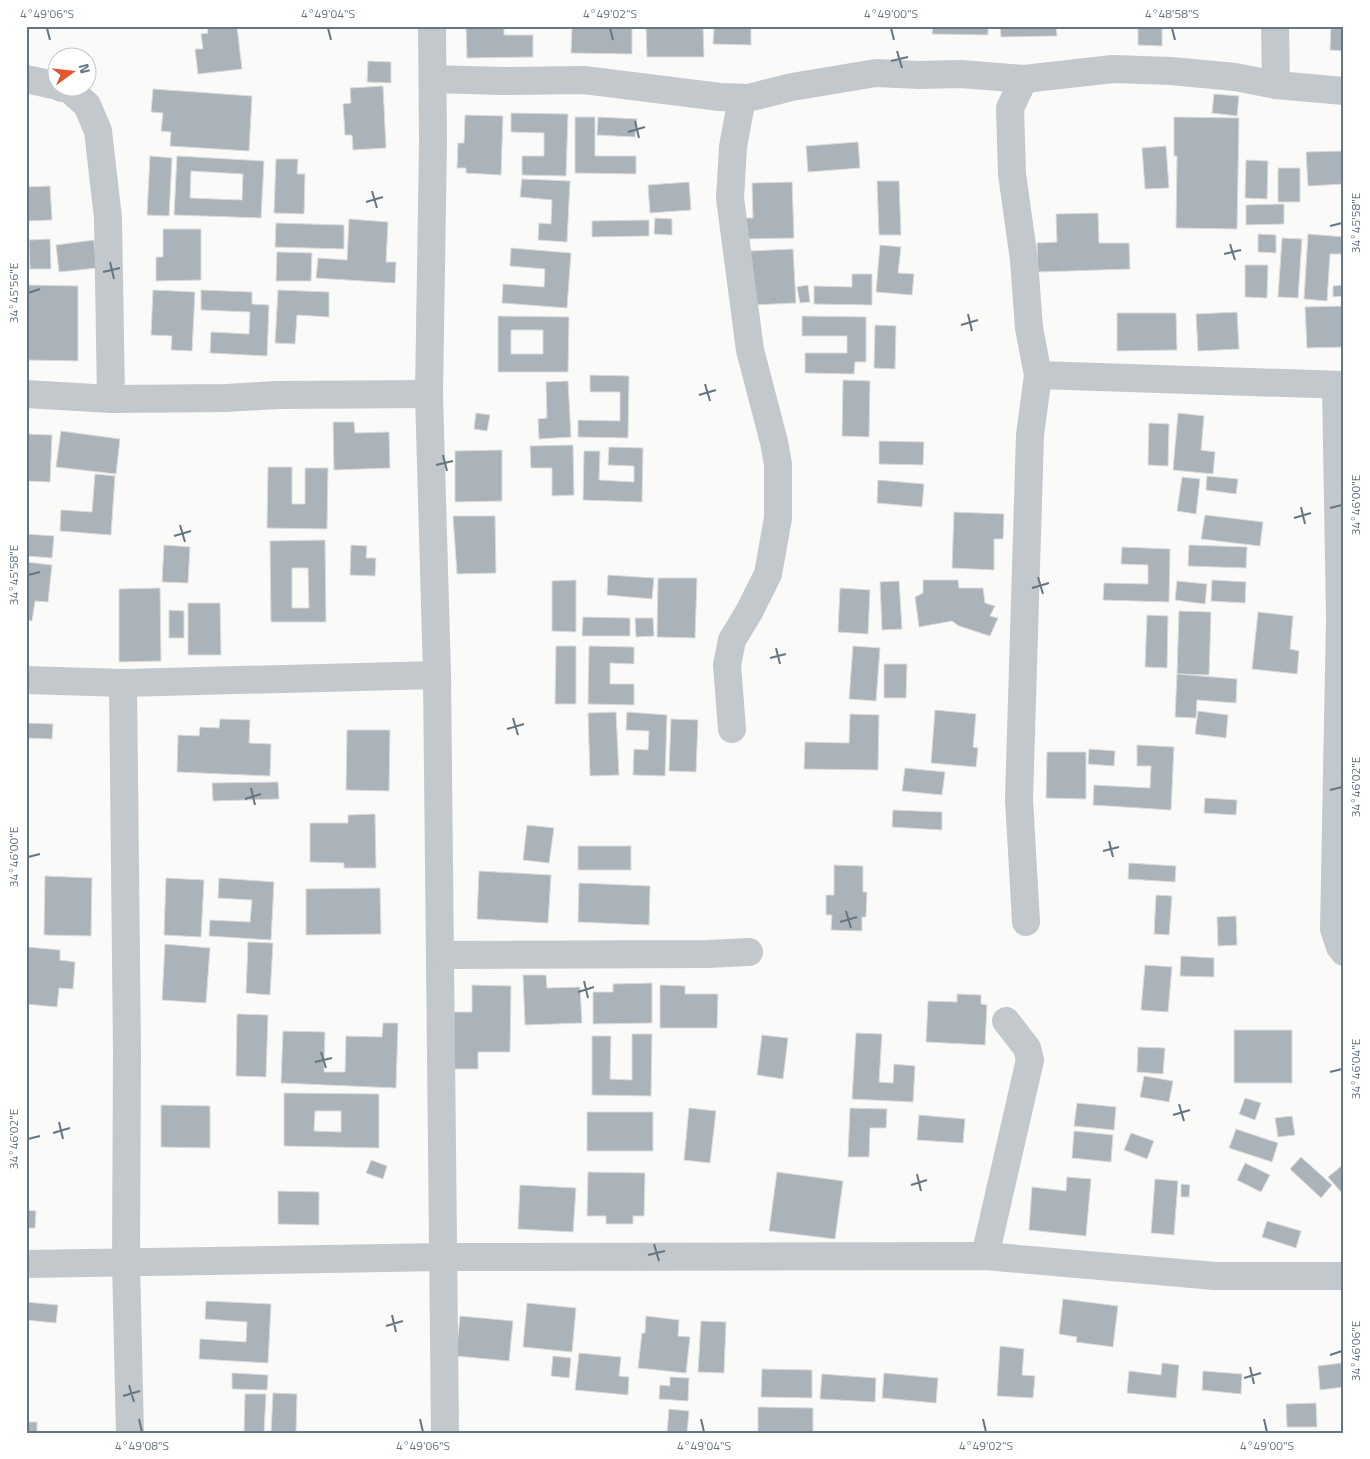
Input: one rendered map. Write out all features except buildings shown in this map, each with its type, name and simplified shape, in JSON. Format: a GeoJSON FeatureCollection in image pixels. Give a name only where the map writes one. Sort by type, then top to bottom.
{"type":"FeatureCollection","features":[{"type":"Feature","properties":{"kind":"street"},"geometry":{"type":"LineString","coordinates":[[432,26],[429,394],[437,675],[445,1433]]}},
{"type":"Feature","properties":{"kind":"street"},"geometry":{"type":"LineString","coordinates":[[1275,26],[1276,85]]}},
{"type":"Feature","properties":{"kind":"street"},"geometry":{"type":"LineString","coordinates":[[433,79],[502,81],[584,80],[720,97],[748,98],[792,87],[876,73],[961,74],[1024,79],[1113,68],[1171,71],[1235,78],[1276,85],[1344,91]]}},
{"type":"Feature","properties":{"kind":"street"},"geometry":{"type":"LineString","coordinates":[[26,79],[48,84]]}},
{"type":"Feature","properties":{"kind":"street"},"geometry":{"type":"LineString","coordinates":[[1024,79],[1010,108],[1012,174],[1024,260],[1028,328],[1038,375],[1030,435],[1018,800],[1026,922]]}},
{"type":"Feature","properties":{"kind":"street"},"geometry":{"type":"LineString","coordinates":[[79,98],[87,105],[98,131],[108,218],[111,398]]}},
{"type":"Feature","properties":{"kind":"street"},"geometry":{"type":"LineString","coordinates":[[732,729],[727,665],[732,640],[749,612],[768,574],[778,518],[778,464],[750,350],[730,198],[733,147],[742,98]]}},
{"type":"Feature","properties":{"kind":"street"},"geometry":{"type":"LineString","coordinates":[[1038,375],[1340,385],[1342,619],[1334,929],[1340,947],[1344,952]]}},
{"type":"Feature","properties":{"kind":"street"},"geometry":{"type":"LineString","coordinates":[[26,394],[111,398],[226,398],[277,395],[429,394]]}},
{"type":"Feature","properties":{"kind":"street"},"geometry":{"type":"LineString","coordinates":[[26,680],[123,684],[437,675]]}},
{"type":"Feature","properties":{"kind":"street"},"geometry":{"type":"LineString","coordinates":[[123,684],[128,1051],[126,1262],[130,1433]]}},
{"type":"Feature","properties":{"kind":"street"},"geometry":{"type":"LineString","coordinates":[[441,955],[750,952]]}},
{"type":"Feature","properties":{"kind":"street"},"geometry":{"type":"LineString","coordinates":[[985,1256],[1030,1060],[1027,1048],[1006,1021]]}},
{"type":"Feature","properties":{"kind":"street"},"geometry":{"type":"LineString","coordinates":[[26,1264],[443,1257],[985,1256],[1215,1276],[1344,1276]]}}]}
